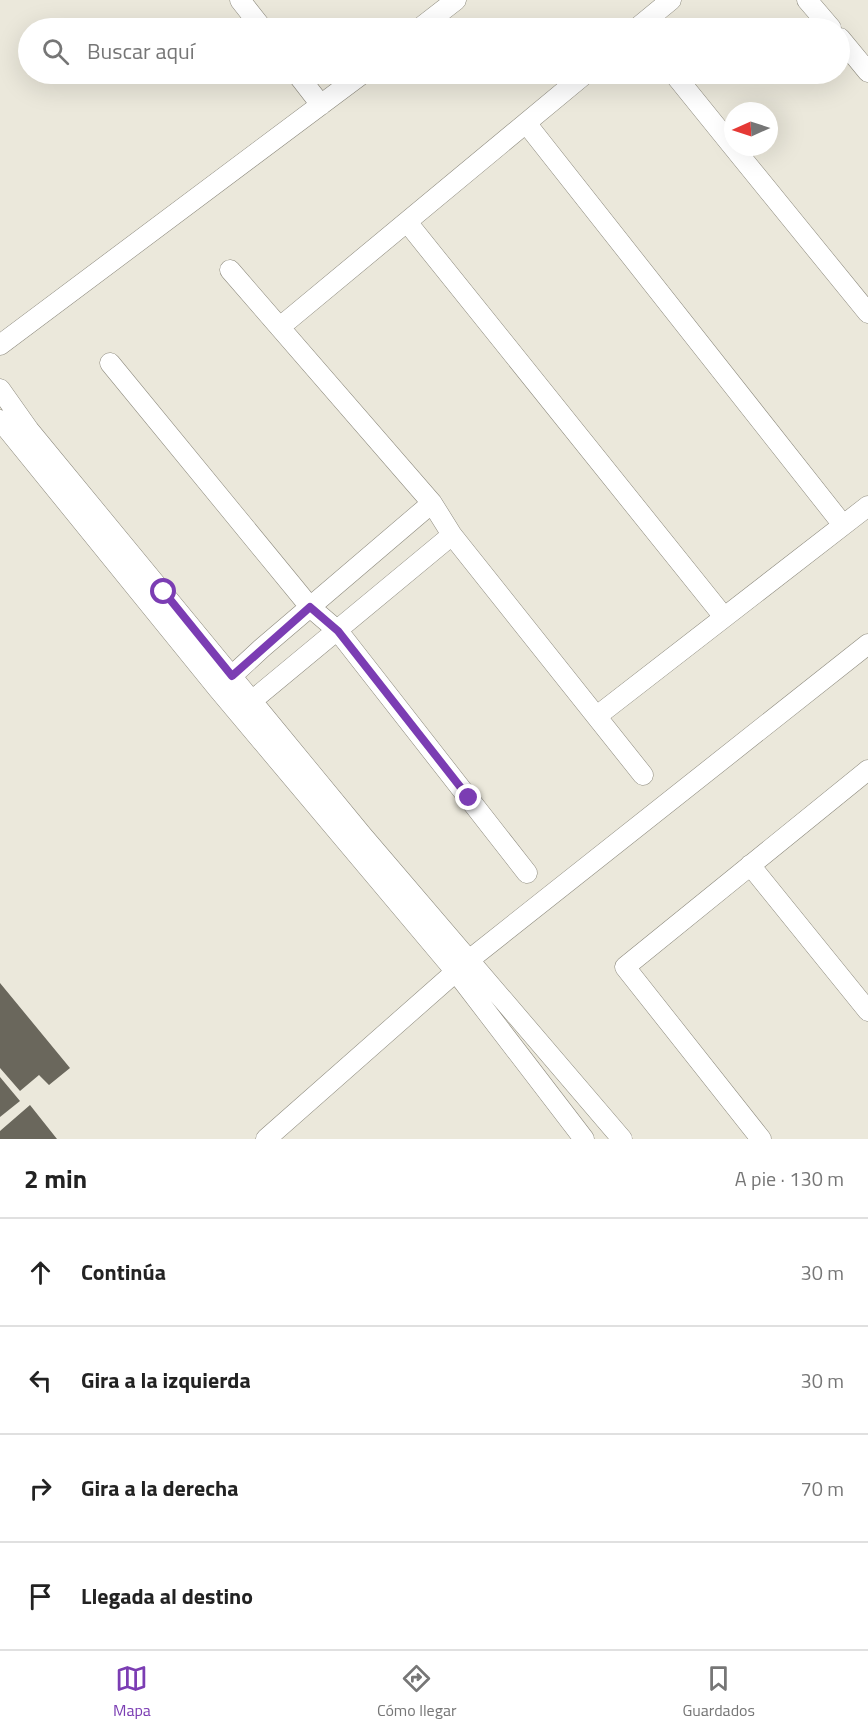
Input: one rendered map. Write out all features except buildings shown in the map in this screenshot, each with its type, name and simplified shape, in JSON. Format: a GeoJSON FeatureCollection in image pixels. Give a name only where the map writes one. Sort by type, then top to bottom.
{"type":"FeatureCollection","features":[{"type":"Feature","properties":{"kind":"street"},"geometry":{"type":"LineString","coordinates":[[240,0],[254,18]]}},
{"type":"Feature","properties":{"kind":"street"},"geometry":{"type":"LineString","coordinates":[[433,18],[456,0]]}},
{"type":"Feature","properties":{"kind":"street"},"geometry":{"type":"LineString","coordinates":[[650,18],[671,0]]}},
{"type":"Feature","properties":{"kind":"street"},"geometry":{"type":"LineString","coordinates":[[807,0],[822,18]]}},
{"type":"Feature","properties":{"kind":"street"},"geometry":{"type":"LineString","coordinates":[[850,50],[868,72]]}},
{"type":"Feature","properties":{"kind":"street"},"geometry":{"type":"LineString","coordinates":[[305,84],[321,105]]}},
{"type":"Feature","properties":{"kind":"street"},"geometry":{"type":"LineString","coordinates":[[0,345],[349,84]]}},
{"type":"Feature","properties":{"kind":"street"},"geometry":{"type":"LineString","coordinates":[[280,327],[573,84]]}},
{"type":"Feature","properties":{"kind":"street"},"geometry":{"type":"LineString","coordinates":[[682,84],[724,136]]}},
{"type":"Feature","properties":{"kind":"street"},"geometry":{"type":"LineString","coordinates":[[526,123],[843,525]]}},
{"type":"Feature","properties":{"kind":"street"},"geometry":{"type":"LineString","coordinates":[[740,156],[868,314]]}},
{"type":"Feature","properties":{"kind":"street"},"geometry":{"type":"LineString","coordinates":[[407,222],[724,617]]}},
{"type":"Feature","properties":{"kind":"street"},"geometry":{"type":"LineString","coordinates":[[230,270],[432,503],[452,534],[643,775]]}},
{"type":"Feature","properties":{"kind":"street"},"geometry":{"type":"LineString","coordinates":[[110,363],[310,607],[338,631],[527,873]]}},
{"type":"Feature","properties":{"kind":"street"},"geometry":{"type":"LineString","coordinates":[[0,388],[23,435],[225,682],[463,966],[622,1139]]}},
{"type":"Feature","properties":{"kind":"street"},"geometry":{"type":"LineString","coordinates":[[0,420],[23,435]]}},
{"type":"Feature","properties":{"kind":"street"},"geometry":{"type":"LineString","coordinates":[[225,682],[432,503]]}},
{"type":"Feature","properties":{"kind":"street"},"geometry":{"type":"LineString","coordinates":[[597,716],[868,506]]}},
{"type":"Feature","properties":{"kind":"street"},"geometry":{"type":"LineString","coordinates":[[245,706],[452,534]]}},
{"type":"Feature","properties":{"kind":"street"},"geometry":{"type":"LineString","coordinates":[[266,1139],[463,966],[868,644]]}},
{"type":"Feature","properties":{"kind":"street"},"geometry":{"type":"LineString","coordinates":[[761,1139],[625,966],[868,770]]}},
{"type":"Feature","properties":{"kind":"street"},"geometry":{"type":"LineString","coordinates":[[750,865],[868,1011]]}},
{"type":"Feature","properties":{"kind":"street"},"geometry":{"type":"LineString","coordinates":[[463,966],[584,1139]]}},
{"type":"Feature","properties":{"kind":"route"},"geometry":{"type":"LineString","coordinates":[[164,592],[232,676],[310,607],[338,631],[469,798]]}}]}
